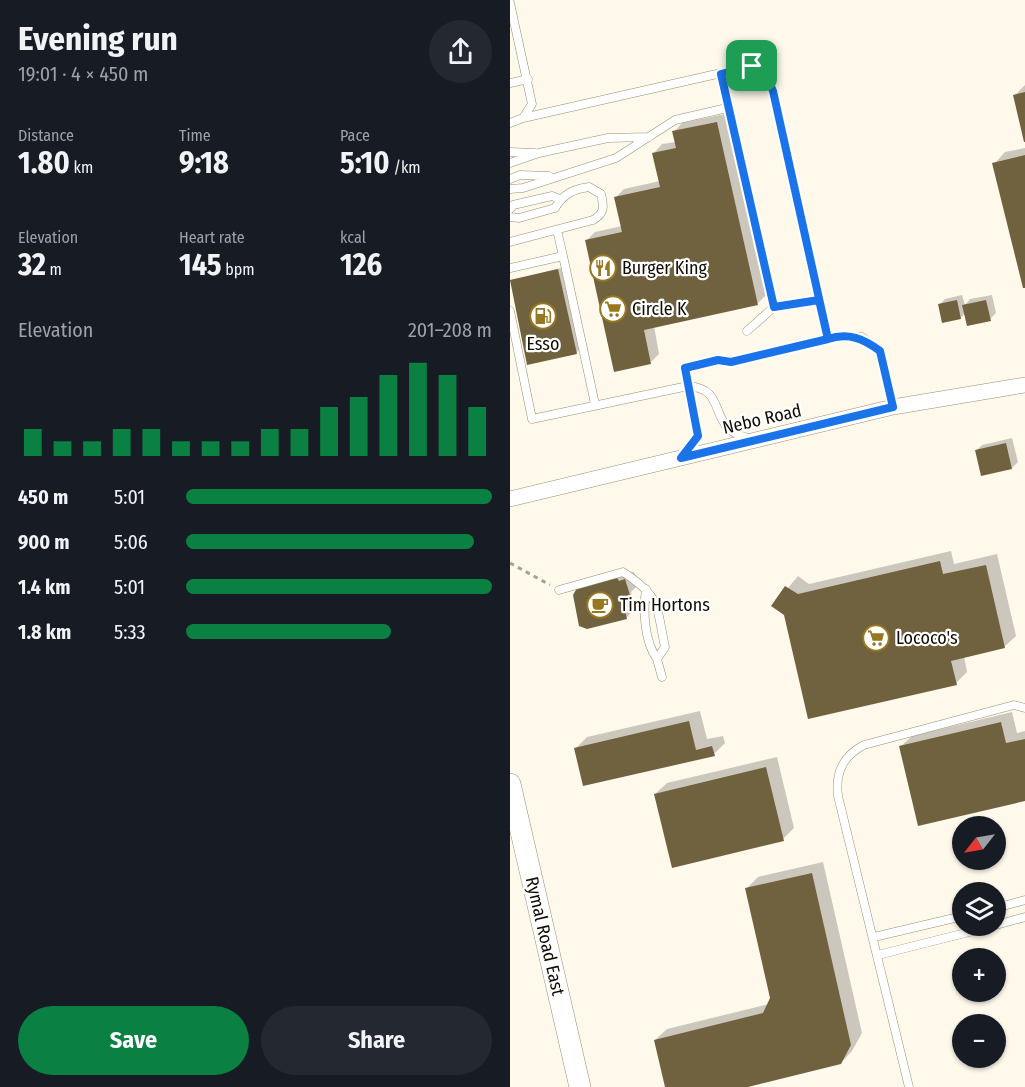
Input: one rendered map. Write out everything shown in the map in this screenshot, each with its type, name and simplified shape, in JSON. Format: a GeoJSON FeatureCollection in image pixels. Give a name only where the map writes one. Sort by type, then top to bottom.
{"type":"FeatureCollection","features":[{"type":"Feature","properties":{"kind":"main road","name":"Rymal Road East"},"geometry":{"type":"LineString","coordinates":[[510,784],[580,1087]]}},
{"type":"Feature","properties":{"kind":"street","name":"Nebo Road"},"geometry":{"type":"LineString","coordinates":[[510,500],[893,407],[1025,384]]}},
{"type":"Feature","properties":{"kind":"lane"},"geometry":{"type":"LineString","coordinates":[[510,3],[532,104],[524,118]]}},
{"type":"Feature","properties":{"kind":"lane"},"geometry":{"type":"LineString","coordinates":[[510,123],[752,66],[765,73],[773,91],[828,339]]}},
{"type":"Feature","properties":{"kind":"lane"},"geometry":{"type":"LineString","coordinates":[[721,74],[774,307]]}},
{"type":"Feature","properties":{"kind":"lane"},"geometry":{"type":"LineString","coordinates":[[510,83],[528,79]]}},
{"type":"Feature","properties":{"kind":"lane"},"geometry":{"type":"LineString","coordinates":[[510,189],[523,188],[616,158],[675,120],[728,108]]}},
{"type":"Feature","properties":{"kind":"lane"},"geometry":{"type":"LineString","coordinates":[[510,163],[538,153],[608,138],[649,137]]}},
{"type":"Feature","properties":{"kind":"lane"},"geometry":{"type":"LineString","coordinates":[[510,152],[538,153]]}},
{"type":"Feature","properties":{"kind":"lane"},"geometry":{"type":"LineString","coordinates":[[510,179],[520,175],[555,177]]}},
{"type":"Feature","properties":{"kind":"lane"},"geometry":{"type":"LineString","coordinates":[[510,217],[519,218],[555,208],[560,199],[574,189],[589,187],[601,194],[604,206],[601,215],[593,220],[510,242]]}},
{"type":"Feature","properties":{"kind":"lane"},"geometry":{"type":"LineString","coordinates":[[510,209],[513,205],[552,196],[560,199]]}},
{"type":"Feature","properties":{"kind":"lane"},"geometry":{"type":"LineString","coordinates":[[556,230],[563,256],[567,294],[595,404]]}},
{"type":"Feature","properties":{"kind":"lane"},"geometry":{"type":"LineString","coordinates":[[510,267],[563,256]]}},
{"type":"Feature","properties":{"kind":"lane"},"geometry":{"type":"LineString","coordinates":[[747,331],[774,307],[819,300]]}},
{"type":"Feature","properties":{"kind":"lane"},"geometry":{"type":"LineString","coordinates":[[512,308],[532,419],[688,386],[702,387],[712,395],[719,417],[732,435],[755,440]]}},
{"type":"Feature","properties":{"kind":"lane"},"geometry":{"type":"LineString","coordinates":[[681,458],[698,436],[685,368],[718,360],[731,362],[836,336],[862,337],[880,351],[893,407]]}},
{"type":"Feature","properties":{"kind":"lane"},"geometry":{"type":"LineString","coordinates":[[559,590],[623,572],[654,597],[665,647],[657,659]]}},
{"type":"Feature","properties":{"kind":"lane"},"geometry":{"type":"LineString","coordinates":[[646,589],[643,607],[652,651],[662,677]]}},
{"type":"Feature","properties":{"kind":"lane"},"geometry":{"type":"LineString","coordinates":[[909,1087],[838,796],[837,777],[844,760],[864,745],[1014,705],[1025,708]]}},
{"type":"Feature","properties":{"kind":"lane"},"geometry":{"type":"LineString","coordinates":[[1006,905],[1025,900]]}},
{"type":"Feature","properties":{"kind":"lane"},"geometry":{"type":"LineString","coordinates":[[1006,922],[1025,917]]}},
{"type":"Feature","properties":{"kind":"lane"},"geometry":{"type":"LineString","coordinates":[[874,937],[952,919]]}},
{"type":"Feature","properties":{"kind":"lane"},"geometry":{"type":"LineString","coordinates":[[878,955],[952,936]]}},
{"type":"Feature","properties":{"kind":"path"},"geometry":{"type":"LineString","coordinates":[[510,563],[559,590]]}},
{"type":"Feature","properties":{"kind":"building"},"geometry":{"type":"Polygon","coordinates":[[[1025,92],[1025,142],[1024,142],[1013,95],[1025,92]]]}},
{"type":"Feature","properties":{"kind":"building"},"geometry":{"type":"Polygon","coordinates":[[[717,122],[758,305],[644,330],[651,364],[614,372],[585,240],[622,232],[614,197],[660,187],[652,153],[676,148],[672,131],[717,122]]]}},
{"type":"Feature","properties":{"kind":"building"},"geometry":{"type":"Polygon","coordinates":[[[1025,155],[1025,288],[1023,288],[992,163],[1025,155]]]}},
{"type":"Feature","properties":{"kind":"building","name":"Esso"},"geometry":{"type":"Polygon","coordinates":[[[558,269],[577,354],[527,365],[510,280],[558,269]]]}},
{"type":"Feature","properties":{"kind":"building"},"geometry":{"type":"Polygon","coordinates":[[[957,300],[961,319],[942,323],[938,304],[957,300]]]}},
{"type":"Feature","properties":{"kind":"building"},"geometry":{"type":"Polygon","coordinates":[[[986,300],[991,321],[967,326],[962,305],[986,300]]]}},
{"type":"Feature","properties":{"kind":"building"},"geometry":{"type":"Polygon","coordinates":[[[1006,443],[1012,469],[981,476],[975,450],[1006,443]]]}},
{"type":"Feature","properties":{"kind":"building"},"geometry":{"type":"Polygon","coordinates":[[[940,561],[943,574],[986,565],[1005,648],[951,661],[957,685],[808,719],[784,615],[771,606],[785,586],[798,594],[940,561]]]}},
{"type":"Feature","properties":{"kind":"building"},"geometry":{"type":"Polygon","coordinates":[[[617,578],[619,581],[625,579],[630,595],[622,597],[627,619],[587,629],[579,626],[573,595],[577,588],[617,578]]]}},
{"type":"Feature","properties":{"kind":"building"},"geometry":{"type":"Polygon","coordinates":[[[689,721],[696,750],[712,746],[715,756],[583,786],[574,748],[689,721]]]}},
{"type":"Feature","properties":{"kind":"building"},"geometry":{"type":"Polygon","coordinates":[[[1001,722],[1006,743],[1025,739],[1025,801],[952,816],[952,818],[918,826],[899,746],[1001,722]]]}},
{"type":"Feature","properties":{"kind":"building"},"geometry":{"type":"Polygon","coordinates":[[[766,767],[784,841],[672,868],[654,794],[766,767]]]}},
{"type":"Feature","properties":{"kind":"building"},"geometry":{"type":"Polygon","coordinates":[[[812,873],[851,1045],[841,1064],[748,1087],[665,1087],[654,1040],[763,1013],[770,998],[745,888],[812,873]]]}},
{"type":"Feature","properties":{"kind":"place","name":"Burger King"},"geometry":{"type":"Point","coordinates":[603,268]}},
{"type":"Feature","properties":{"kind":"place","name":"Circle K"},"geometry":{"type":"Point","coordinates":[613,309]}},
{"type":"Feature","properties":{"kind":"place","name":"Esso"},"geometry":{"type":"Point","coordinates":[543,316]}},
{"type":"Feature","properties":{"kind":"place","name":"Tim Hortons"},"geometry":{"type":"Point","coordinates":[600,605]}},
{"type":"Feature","properties":{"kind":"place","name":"Lococo's"},"geometry":{"type":"Point","coordinates":[876,638]}},
{"type":"Feature","properties":{"kind":"route"},"geometry":{"type":"LineString","coordinates":[[752,66],[721,74],[774,307],[819,300],[828,339],[731,362],[718,360],[685,368],[698,436],[693,446],[681,458],[893,407],[880,351],[862,337],[836,336],[828,339],[773,91],[765,73],[752,66]]}}]}
